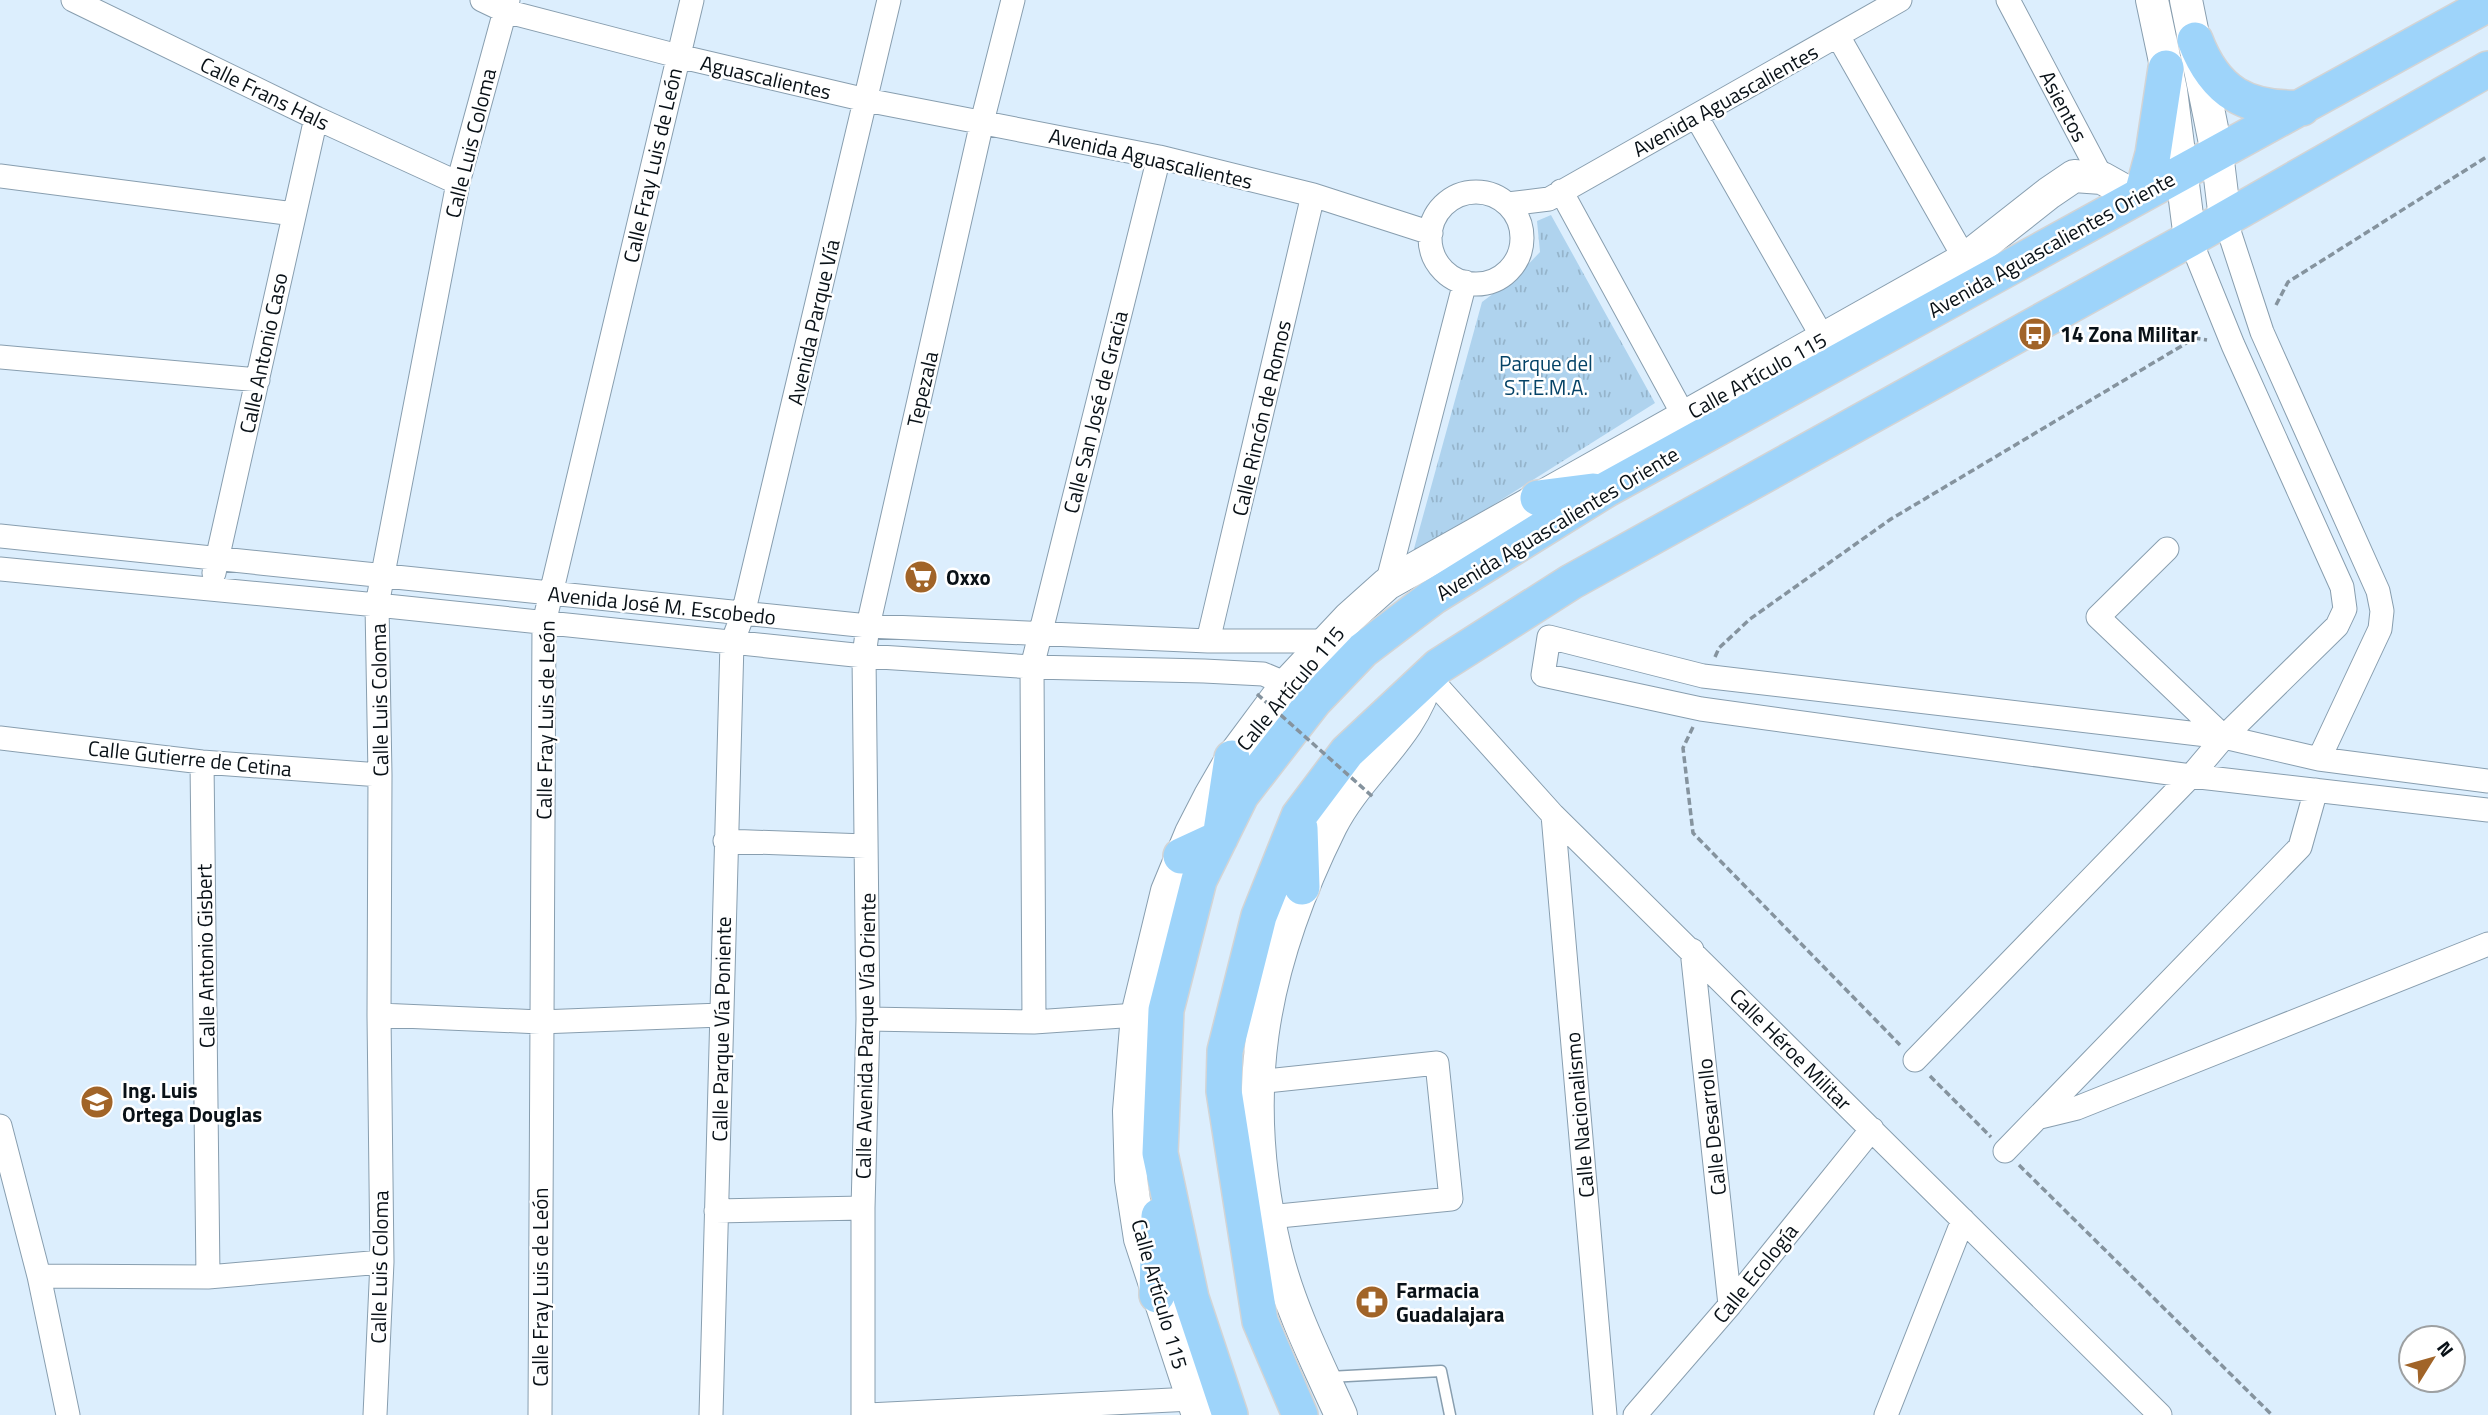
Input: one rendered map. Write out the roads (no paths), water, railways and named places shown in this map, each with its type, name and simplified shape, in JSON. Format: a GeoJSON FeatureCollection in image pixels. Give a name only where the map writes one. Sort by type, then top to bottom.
{"type":"FeatureCollection","features":[{"type":"Feature","properties":{"kind":"main road","name":"Avenida Aguascalientes Oriente"},"geometry":{"type":"LineString","coordinates":[[1230,1415],[1191,1298],[1160,1153],[1166,1010],[1199,880],[1241,795],[1314,701],[1363,650],[1433,597],[1607,489],[2488,4]]}},
{"type":"Feature","properties":{"kind":"main road"},"geometry":{"type":"LineString","coordinates":[[2195,40],[2212,72],[2239,96],[2276,109],[2302,108]]}},
{"type":"Feature","properties":{"kind":"main road"},"geometry":{"type":"LineString","coordinates":[[2139,195],[2153,154],[2166,68]]}},
{"type":"Feature","properties":{"kind":"main road"},"geometry":{"type":"LineString","coordinates":[[1300,1415],[1260,1321],[1224,1091],[1225,1051],[1259,916],[1299,816],[1347,752],[1439,666],[1571,582],[2190,239],[2488,69]]}},
{"type":"Feature","properties":{"kind":"main road"},"geometry":{"type":"LineString","coordinates":[[1538,498],[1607,489]]}},
{"type":"Feature","properties":{"kind":"main road"},"geometry":{"type":"LineString","coordinates":[[1181,856],[1220,838],[1232,758]]}},
{"type":"Feature","properties":{"kind":"main road"},"geometry":{"type":"LineString","coordinates":[[1299,816],[1302,887]]}},
{"type":"Feature","properties":{"kind":"main road"},"geometry":{"type":"LineString","coordinates":[[1225,1051],[1267,1209]]}},
{"type":"Feature","properties":{"kind":"main road"},"geometry":{"type":"LineString","coordinates":[[1157,1295],[1160,1153]]}},
{"type":"Feature","properties":{"kind":"street","name":"Calle Frans Hals"},"geometry":{"type":"LineString","coordinates":[[73,0],[316,118],[458,183]]}},
{"type":"Feature","properties":{"kind":"street","name":"Aguascalientes"},"geometry":{"type":"LineString","coordinates":[[482,0],[678,57],[866,100]]}},
{"type":"Feature","properties":{"kind":"street","name":"Calle Fray Luis de León"},"geometry":{"type":"LineString","coordinates":[[540,1415],[544,623],[692,0]]}},
{"type":"Feature","properties":{"kind":"street","name":"Avenida Parque Vía"},"geometry":{"type":"LineString","coordinates":[[732,643],[743,614],[889,0]]}},
{"type":"Feature","properties":{"kind":"street"},"geometry":{"type":"LineString","coordinates":[[982,121],[1013,0]]}},
{"type":"Feature","properties":{"kind":"street","name":"Avenida Aguascalientes"},"geometry":{"type":"LineString","coordinates":[[1508,204],[1555,195],[1900,0]]}},
{"type":"Feature","properties":{"kind":"street","name":"Asientos"},"geometry":{"type":"LineString","coordinates":[[2008,0],[2102,178]]}},
{"type":"Feature","properties":{"kind":"street"},"geometry":{"type":"LineString","coordinates":[[1914,1060],[2191,776],[2224,737],[2337,626],[2345,609],[2342,587],[2233,345],[2190,239],[2166,68],[2152,0]]}},
{"type":"Feature","properties":{"kind":"street"},"geometry":{"type":"LineString","coordinates":[[2186,0],[2217,153],[2225,219],[2262,332],[2378,591],[2382,611],[2380,629],[2319,759]]}},
{"type":"Feature","properties":{"kind":"street","name":"Calle Luis Coloma"},"geometry":{"type":"LineString","coordinates":[[375,1415],[382,1262],[377,605],[458,183],[506,6]]}},
{"type":"Feature","properties":{"kind":"street"},"geometry":{"type":"LineString","coordinates":[[1838,36],[1965,259]]}},
{"type":"Feature","properties":{"kind":"street","name":"Avenida Aguascalientes"},"geometry":{"type":"LineString","coordinates":[[866,100],[1159,157],[1314,195],[1431,233]]}},
{"type":"Feature","properties":{"kind":"street"},"geometry":{"type":"LineString","coordinates":[[1696,116],[1824,338]]}},
{"type":"Feature","properties":{"kind":"street","name":"Calle Antonio Caso"},"geometry":{"type":"LineString","coordinates":[[210,589],[316,118]]}},
{"type":"Feature","properties":{"kind":"street","name":"Tepezala"},"geometry":{"type":"LineString","coordinates":[[864,656],[868,625],[982,121]]}},
{"type":"Feature","properties":{"kind":"street","name":"Calle San José de Gracia"},"geometry":{"type":"LineString","coordinates":[[1034,1022],[1032,667],[1159,157]]}},
{"type":"Feature","properties":{"kind":"street"},"geometry":{"type":"LineString","coordinates":[[0,176],[294,214]]}},
{"type":"Feature","properties":{"kind":"street","name":"Calle Artículo 115"},"geometry":{"type":"LineString","coordinates":[[1195,1407],[1140,1239],[1131,1180],[1129,1111],[1137,1015],[1167,891],[1209,796],[1232,758],[1287,684],[1325,641],[1387,584],[1965,259],[2049,192],[2074,176],[2102,178]]}},
{"type":"Feature","properties":{"kind":"street"},"geometry":{"type":"LineString","coordinates":[[2102,178],[2139,195]]}},
{"type":"Feature","properties":{"kind":"street"},"geometry":{"type":"LineString","coordinates":[[1486,192],[1508,204],[1518,219],[1522,236],[1521,250],[1515,263],[1505,273],[1486,282],[1465,282],[1443,269],[1431,246],[1434,220],[1440,209],[1461,194],[1486,192]]}},
{"type":"Feature","properties":{"kind":"street","name":"Calle Rincón de Romos"},"geometry":{"type":"LineString","coordinates":[[1208,641],[1314,195]]}},
{"type":"Feature","properties":{"kind":"street","name":"Avenida Aguascalientes"},"geometry":{"type":"LineString","coordinates":[[1522,236],[1555,195]]}},
{"type":"Feature","properties":{"kind":"street"},"geometry":{"type":"LineString","coordinates":[[1555,195],[1684,416]]}},
{"type":"Feature","properties":{"kind":"street"},"geometry":{"type":"LineString","coordinates":[[1387,584],[1465,282]]}},
{"type":"Feature","properties":{"kind":"street"},"geometry":{"type":"LineString","coordinates":[[0,357],[258,380]]}},
{"type":"Feature","properties":{"kind":"street","name":"Avenida José M. Escobedo"},"geometry":{"type":"LineString","coordinates":[[0,536],[868,625],[1208,641],[1325,641]]}},
{"type":"Feature","properties":{"kind":"street"},"geometry":{"type":"LineString","coordinates":[[2167,549],[2098,617],[2224,737]]}},
{"type":"Feature","properties":{"kind":"street","name":"Avenida José M. Escobedo"},"geometry":{"type":"LineString","coordinates":[[0,569],[864,656],[1032,667],[1262,674],[1287,684]]}},
{"type":"Feature","properties":{"kind":"street"},"geometry":{"type":"LineString","coordinates":[[2488,781],[2319,759],[2224,737],[1703,677],[1549,637],[1544,675],[1701,709],[2191,776],[2488,810]]}},
{"type":"Feature","properties":{"kind":"street","name":"Calle Parque Vía Poniente"},"geometry":{"type":"LineString","coordinates":[[711,1415],[732,643]]}},
{"type":"Feature","properties":{"kind":"street","name":"Calle Avenida Parque Vía Oriente"},"geometry":{"type":"LineString","coordinates":[[864,656],[868,1019],[863,1208],[866,1415]]}},
{"type":"Feature","properties":{"kind":"street"},"geometry":{"type":"LineString","coordinates":[[1341,1415],[1300,1324],[1276,1254],[1267,1209],[1259,1142],[1257,1082],[1268,993],[1302,887],[1353,789],[1403,729],[1423,698],[1428,676]]}},
{"type":"Feature","properties":{"kind":"street","name":"Calle Héroe Militar"},"geometry":{"type":"LineString","coordinates":[[1428,676],[1553,815],[2160,1415]]}},
{"type":"Feature","properties":{"kind":"street"},"geometry":{"type":"LineString","coordinates":[[1701,709],[1703,677]]}},
{"type":"Feature","properties":{"kind":"street","name":"Calle Gutierre de Cetina"},"geometry":{"type":"LineString","coordinates":[[0,738],[202,762],[380,775]]}},
{"type":"Feature","properties":{"kind":"street","name":"Calle Antonio Gisbert"},"geometry":{"type":"LineString","coordinates":[[202,762],[208,1277]]}},
{"type":"Feature","properties":{"kind":"street"},"geometry":{"type":"LineString","coordinates":[[2006,1151],[2300,847],[2316,790]]}},
{"type":"Feature","properties":{"kind":"street","name":"Calle Nacionalismo"},"geometry":{"type":"LineString","coordinates":[[1553,815],[1605,1415]]}},
{"type":"Feature","properties":{"kind":"street"},"geometry":{"type":"LineString","coordinates":[[725,841],[866,846]]}},
{"type":"Feature","properties":{"kind":"street"},"geometry":{"type":"LineString","coordinates":[[2040,1117],[2077,1108],[2488,944]]}},
{"type":"Feature","properties":{"kind":"street","name":"Calle Desarrollo"},"geometry":{"type":"LineString","coordinates":[[1692,950],[1730,1305]]}},
{"type":"Feature","properties":{"kind":"street"},"geometry":{"type":"LineString","coordinates":[[379,1015],[540,1022],[721,1015]]}},
{"type":"Feature","properties":{"kind":"street"},"geometry":{"type":"LineString","coordinates":[[868,1019],[1034,1022],[1137,1015]]}},
{"type":"Feature","properties":{"kind":"street"},"geometry":{"type":"LineString","coordinates":[[1257,1082],[1437,1063],[1451,1199],[1267,1209]]}},
{"type":"Feature","properties":{"kind":"street"},"geometry":{"type":"LineString","coordinates":[[0,1126],[39,1276],[68,1415]]}},
{"type":"Feature","properties":{"kind":"street","name":"Calle Ecología"},"geometry":{"type":"LineString","coordinates":[[1635,1415],[1730,1305],[1872,1129]]}},
{"type":"Feature","properties":{"kind":"street"},"geometry":{"type":"LineString","coordinates":[[716,1211],[863,1208]]}},
{"type":"Feature","properties":{"kind":"street"},"geometry":{"type":"LineString","coordinates":[[1886,1415],[1963,1220]]}},
{"type":"Feature","properties":{"kind":"street"},"geometry":{"type":"LineString","coordinates":[[39,1276],[208,1277],[382,1262]]}},
{"type":"Feature","properties":{"kind":"street"},"geometry":{"type":"LineString","coordinates":[[866,1415],[1195,1407]]}},
{"type":"Feature","properties":{"kind":"lane"},"geometry":{"type":"LineString","coordinates":[[1324,1377],[1441,1371],[1450,1415]]}},
{"type":"Feature","properties":{"kind":"place","name":"14 Zona Militar"},"geometry":{"type":"Point","coordinates":[2035,334]}},
{"type":"Feature","properties":{"kind":"place","name":"Oxxo"},"geometry":{"type":"Point","coordinates":[921,577]}},
{"type":"Feature","properties":{"kind":"place","name":"Ing. Luis Ortega Douglas"},"geometry":{"type":"Point","coordinates":[97,1102]}},
{"type":"Feature","properties":{"kind":"place","name":"Farmacia Guadalajara"},"geometry":{"type":"Point","coordinates":[1372,1302]}},
{"type":"Feature","properties":{"kind":"park label","name":"Parque del S.T.E.M.A."},"geometry":{"type":"Point","coordinates":[1546,375]}}]}
